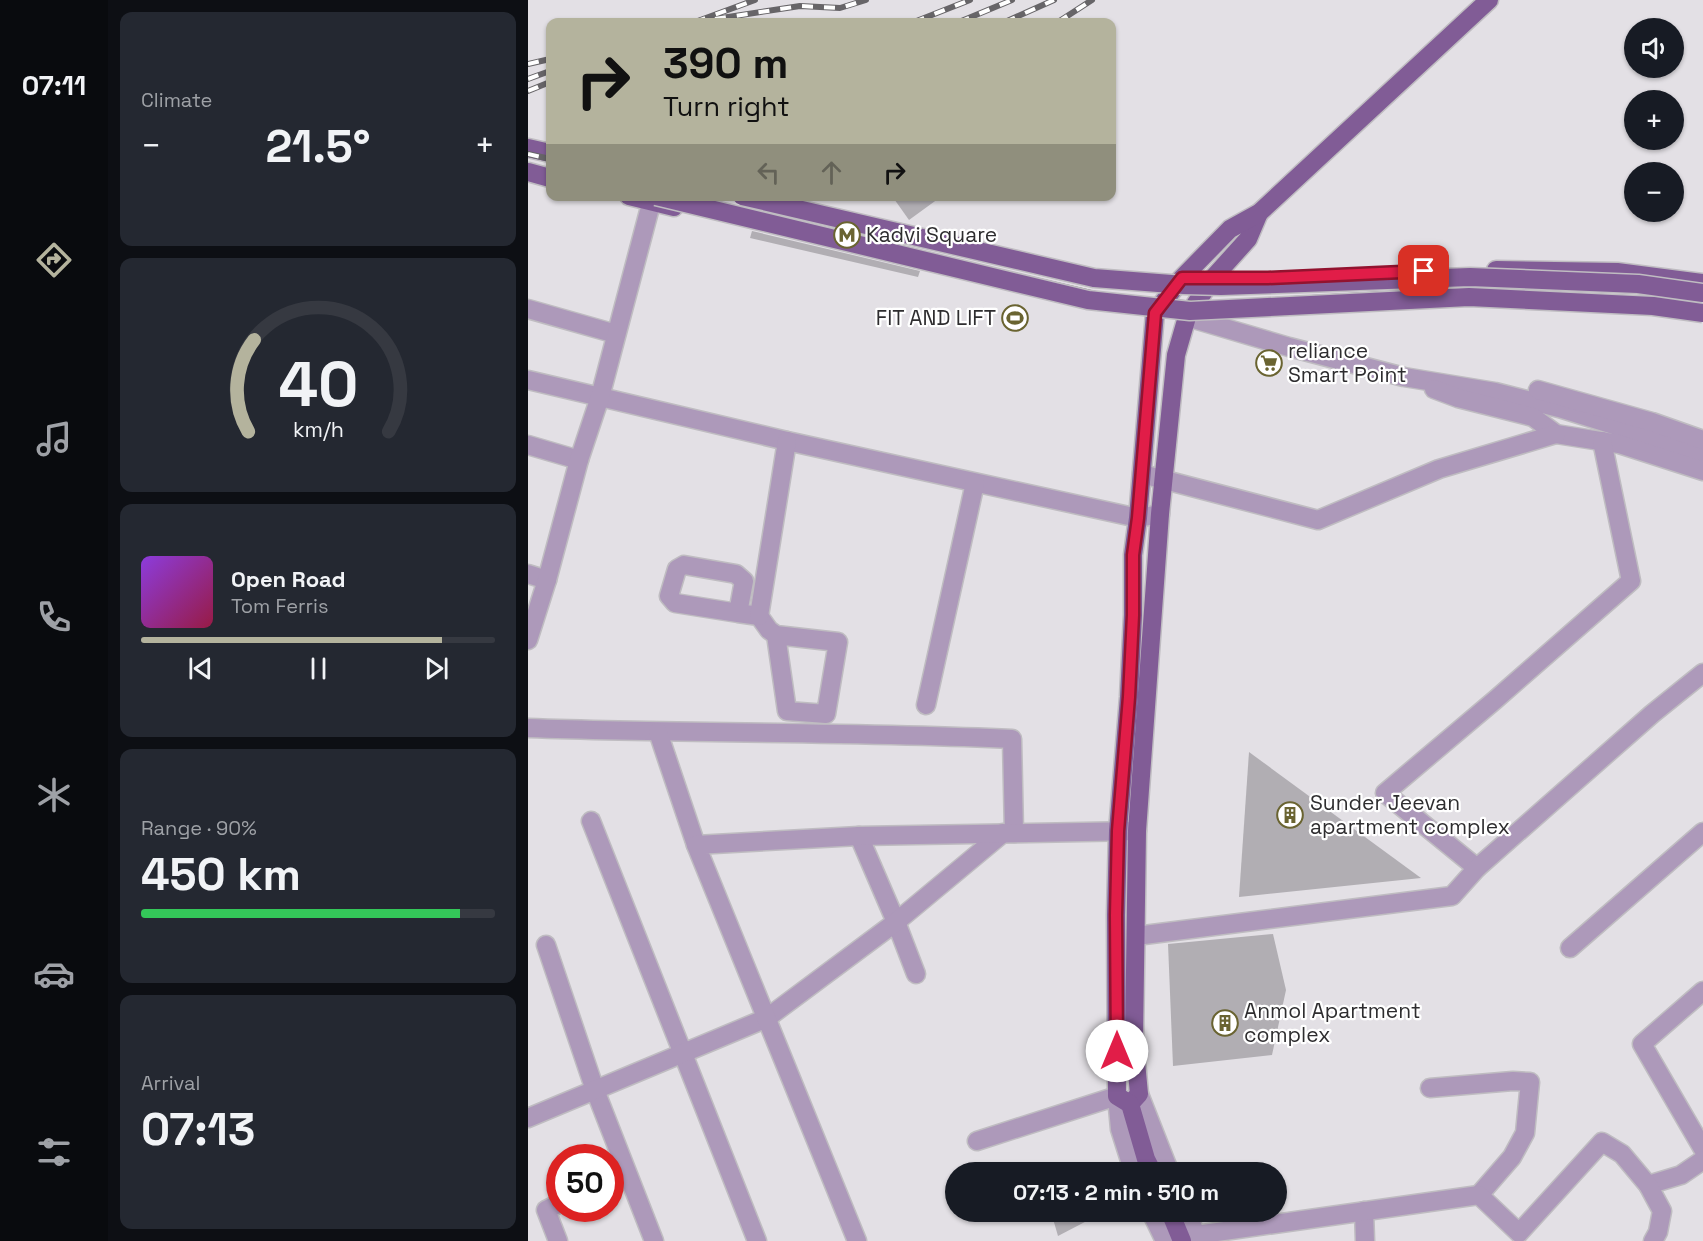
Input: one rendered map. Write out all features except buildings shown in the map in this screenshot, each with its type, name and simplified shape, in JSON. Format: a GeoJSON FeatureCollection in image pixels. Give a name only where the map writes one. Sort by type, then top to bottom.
{"type":"FeatureCollection","features":[{"type":"Feature","properties":{"kind":"main road"},"geometry":{"type":"LineString","coordinates":[[1148,1162],[1130,1101],[1116,915],[1118,831],[1133,615],[1133,555],[1155,313],[1182,278],[1230,229],[1259,213],[1489,0]]}},
{"type":"Feature","properties":{"kind":"main road"},"geometry":{"type":"LineString","coordinates":[[528,141],[546,145]]}},
{"type":"Feature","properties":{"kind":"main road"},"geometry":{"type":"LineString","coordinates":[[528,148],[546,152]]}},
{"type":"Feature","properties":{"kind":"main road"},"geometry":{"type":"LineString","coordinates":[[528,167],[546,171]]}},
{"type":"Feature","properties":{"kind":"main road"},"geometry":{"type":"LineString","coordinates":[[528,172],[546,177]]}},
{"type":"Feature","properties":{"kind":"main road"},"geometry":{"type":"LineString","coordinates":[[665,201],[1085,307],[1187,316],[1469,304],[1655,311],[1703,318]]}},
{"type":"Feature","properties":{"kind":"main road"},"geometry":{"type":"LineString","coordinates":[[666,201],[1099,301],[1190,311],[1469,297],[1653,306],[1703,313]]}},
{"type":"Feature","properties":{"kind":"main road"},"geometry":{"type":"LineString","coordinates":[[763,201],[1094,278],[1221,286],[1470,277],[1638,284],[1703,293]]}},
{"type":"Feature","properties":{"kind":"main road"},"geometry":{"type":"LineString","coordinates":[[798,201],[1094,271],[1212,279],[1618,266],[1671,273],[1703,283]]}},
{"type":"Feature","properties":{"kind":"main road"},"geometry":{"type":"LineString","coordinates":[[1130,1101],[1134,1040],[1137,831],[1160,514],[1176,355],[1187,316],[1212,279],[1248,239],[1259,213]]}},
{"type":"Feature","properties":{"kind":"main road"},"geometry":{"type":"LineString","coordinates":[[1178,1222],[1192,1239]]}},
{"type":"Feature","properties":{"kind":"street"},"geometry":{"type":"LineString","coordinates":[[530,629],[547,580],[579,460],[600,397],[652,201]]}},
{"type":"Feature","properties":{"kind":"street"},"geometry":{"type":"LineString","coordinates":[[528,309],[616,334]]}},
{"type":"Feature","properties":{"kind":"street"},"geometry":{"type":"LineString","coordinates":[[1187,316],[1404,378],[1495,392],[1559,408],[1703,453]]}},
{"type":"Feature","properties":{"kind":"street"},"geometry":{"type":"LineString","coordinates":[[1451,384],[1479,376],[1573,398],[1703,440]]}},
{"type":"Feature","properties":{"kind":"street"},"geometry":{"type":"LineString","coordinates":[[528,380],[787,441],[1138,518],[1160,514]]}},
{"type":"Feature","properties":{"kind":"street"},"geometry":{"type":"LineString","coordinates":[[1420,380],[1439,392],[1533,417],[1556,434]]}},
{"type":"Feature","properties":{"kind":"street"},"geometry":{"type":"LineString","coordinates":[[1142,474],[1318,520],[1439,469],[1556,434],[1619,444],[1703,471]]}},
{"type":"Feature","properties":{"kind":"street"},"geometry":{"type":"LineString","coordinates":[[776,635],[787,711],[826,714],[838,642],[776,635],[769,630],[759,616],[787,441]]}},
{"type":"Feature","properties":{"kind":"street"},"geometry":{"type":"LineString","coordinates":[[1477,868],[1385,793],[1631,581],[1602,441]]}},
{"type":"Feature","properties":{"kind":"street"},"geometry":{"type":"LineString","coordinates":[[528,445],[579,460]]}},
{"type":"Feature","properties":{"kind":"street"},"geometry":{"type":"LineString","coordinates":[[926,705],[975,483]]}},
{"type":"Feature","properties":{"kind":"street"},"geometry":{"type":"LineString","coordinates":[[528,574],[547,580]]}},
{"type":"Feature","properties":{"kind":"street"},"geometry":{"type":"LineString","coordinates":[[738,613],[759,616]]}},
{"type":"Feature","properties":{"kind":"street"},"geometry":{"type":"LineString","coordinates":[[1136,936],[1452,896],[1477,868],[1652,714],[1703,673]]}},
{"type":"Feature","properties":{"kind":"street"},"geometry":{"type":"LineString","coordinates":[[528,728],[658,732],[774,731],[1012,738],[1009,833],[896,922],[767,1018],[528,1118]]}},
{"type":"Feature","properties":{"kind":"street"},"geometry":{"type":"LineString","coordinates":[[658,732],[696,845],[857,1241]]}},
{"type":"Feature","properties":{"kind":"street"},"geometry":{"type":"LineString","coordinates":[[591,821],[757,1241]]}},
{"type":"Feature","properties":{"kind":"street"},"geometry":{"type":"LineString","coordinates":[[696,845],[859,836],[1137,831]]}},
{"type":"Feature","properties":{"kind":"street"},"geometry":{"type":"LineString","coordinates":[[1570,948],[1703,832]]}},
{"type":"Feature","properties":{"kind":"street"},"geometry":{"type":"LineString","coordinates":[[859,836],[916,974]]}},
{"type":"Feature","properties":{"kind":"street"},"geometry":{"type":"LineString","coordinates":[[546,945],[595,1090],[610,1144]]}},
{"type":"Feature","properties":{"kind":"street"},"geometry":{"type":"LineString","coordinates":[[1703,991],[1642,1044],[1703,1149]]}},
{"type":"Feature","properties":{"kind":"street"},"geometry":{"type":"LineString","coordinates":[[1188,1222],[1192,1239],[1479,1195],[1512,1157],[1526,1133],[1530,1082],[1513,1081],[1430,1088]]}},
{"type":"Feature","properties":{"kind":"street"},"geometry":{"type":"LineString","coordinates":[[977,1142],[1130,1101]]}},
{"type":"Feature","properties":{"kind":"street"},"geometry":{"type":"LineString","coordinates":[[1130,1101],[1120,1129],[1130,1162]]}},
{"type":"Feature","properties":{"kind":"street"},"geometry":{"type":"LineString","coordinates":[[1130,1101],[1164,1162]]}},
{"type":"Feature","properties":{"kind":"street"},"geometry":{"type":"LineString","coordinates":[[1479,1195],[1516,1237],[1602,1142],[1622,1154],[1648,1185],[1662,1211],[1658,1232],[1653,1241]]}},
{"type":"Feature","properties":{"kind":"street"},"geometry":{"type":"LineString","coordinates":[[1648,1185],[1680,1175],[1703,1160]]}},
{"type":"Feature","properties":{"kind":"street"},"geometry":{"type":"LineString","coordinates":[[624,1184],[654,1241]]}},
{"type":"Feature","properties":{"kind":"street"},"geometry":{"type":"LineString","coordinates":[[544,1209],[558,1241]]}},
{"type":"Feature","properties":{"kind":"street"},"geometry":{"type":"LineString","coordinates":[[1364,1211],[1365,1241]]}},
{"type":"Feature","properties":{"kind":"street"},"geometry":{"type":"LineString","coordinates":[[1156,1222],[1165,1241]]}},
{"type":"Feature","properties":{"kind":"railway"},"geometry":{"type":"LineString","coordinates":[[706,18],[755,0]]}},
{"type":"Feature","properties":{"kind":"railway"},"geometry":{"type":"LineString","coordinates":[[722,18],[800,6],[840,8],[866,0]]}},
{"type":"Feature","properties":{"kind":"railway"},"geometry":{"type":"LineString","coordinates":[[924,18],[970,0]]}},
{"type":"Feature","properties":{"kind":"railway"},"geometry":{"type":"LineString","coordinates":[[969,18],[1012,0]]}},
{"type":"Feature","properties":{"kind":"railway"},"geometry":{"type":"LineString","coordinates":[[1014,18],[1054,0]]}},
{"type":"Feature","properties":{"kind":"railway"},"geometry":{"type":"LineString","coordinates":[[1064,18],[1092,0]]}},
{"type":"Feature","properties":{"kind":"railway"},"geometry":{"type":"LineString","coordinates":[[528,64],[546,60]]}},
{"type":"Feature","properties":{"kind":"railway"},"geometry":{"type":"LineString","coordinates":[[528,79],[546,72]]}},
{"type":"Feature","properties":{"kind":"railway"},"geometry":{"type":"LineString","coordinates":[[528,91],[546,84]]}},
{"type":"Feature","properties":{"kind":"railway"},"geometry":{"type":"LineString","coordinates":[[528,154],[546,158]]}},
{"type":"Feature","properties":{"kind":"railway"},"geometry":{"type":"LineString","coordinates":[[694,201],[1117,299],[1203,304],[1421,292],[1520,292],[1703,306]]}},
{"type":"Feature","properties":{"kind":"place","name":"Kadvi Square"},"geometry":{"type":"Point","coordinates":[847,235]}},
{"type":"Feature","properties":{"kind":"place","name":"FIT AND LIFT"},"geometry":{"type":"Point","coordinates":[1015,318]}},
{"type":"Feature","properties":{"kind":"place","name":"reliance Smart Point"},"geometry":{"type":"Point","coordinates":[1269,363]}},
{"type":"Feature","properties":{"kind":"place","name":"Sunder Jeevan apartment complex"},"geometry":{"type":"Point","coordinates":[1290,815]}},
{"type":"Feature","properties":{"kind":"place","name":"Anmol Apartment complex"},"geometry":{"type":"Point","coordinates":[1225,1023]}},
{"type":"Feature","properties":{"kind":"route"},"geometry":{"type":"LineString","coordinates":[[1117,1051],[1118,831],[1129,697],[1133,555],[1155,313],[1182,278],[1268,278],[1424,271]]}}]}
